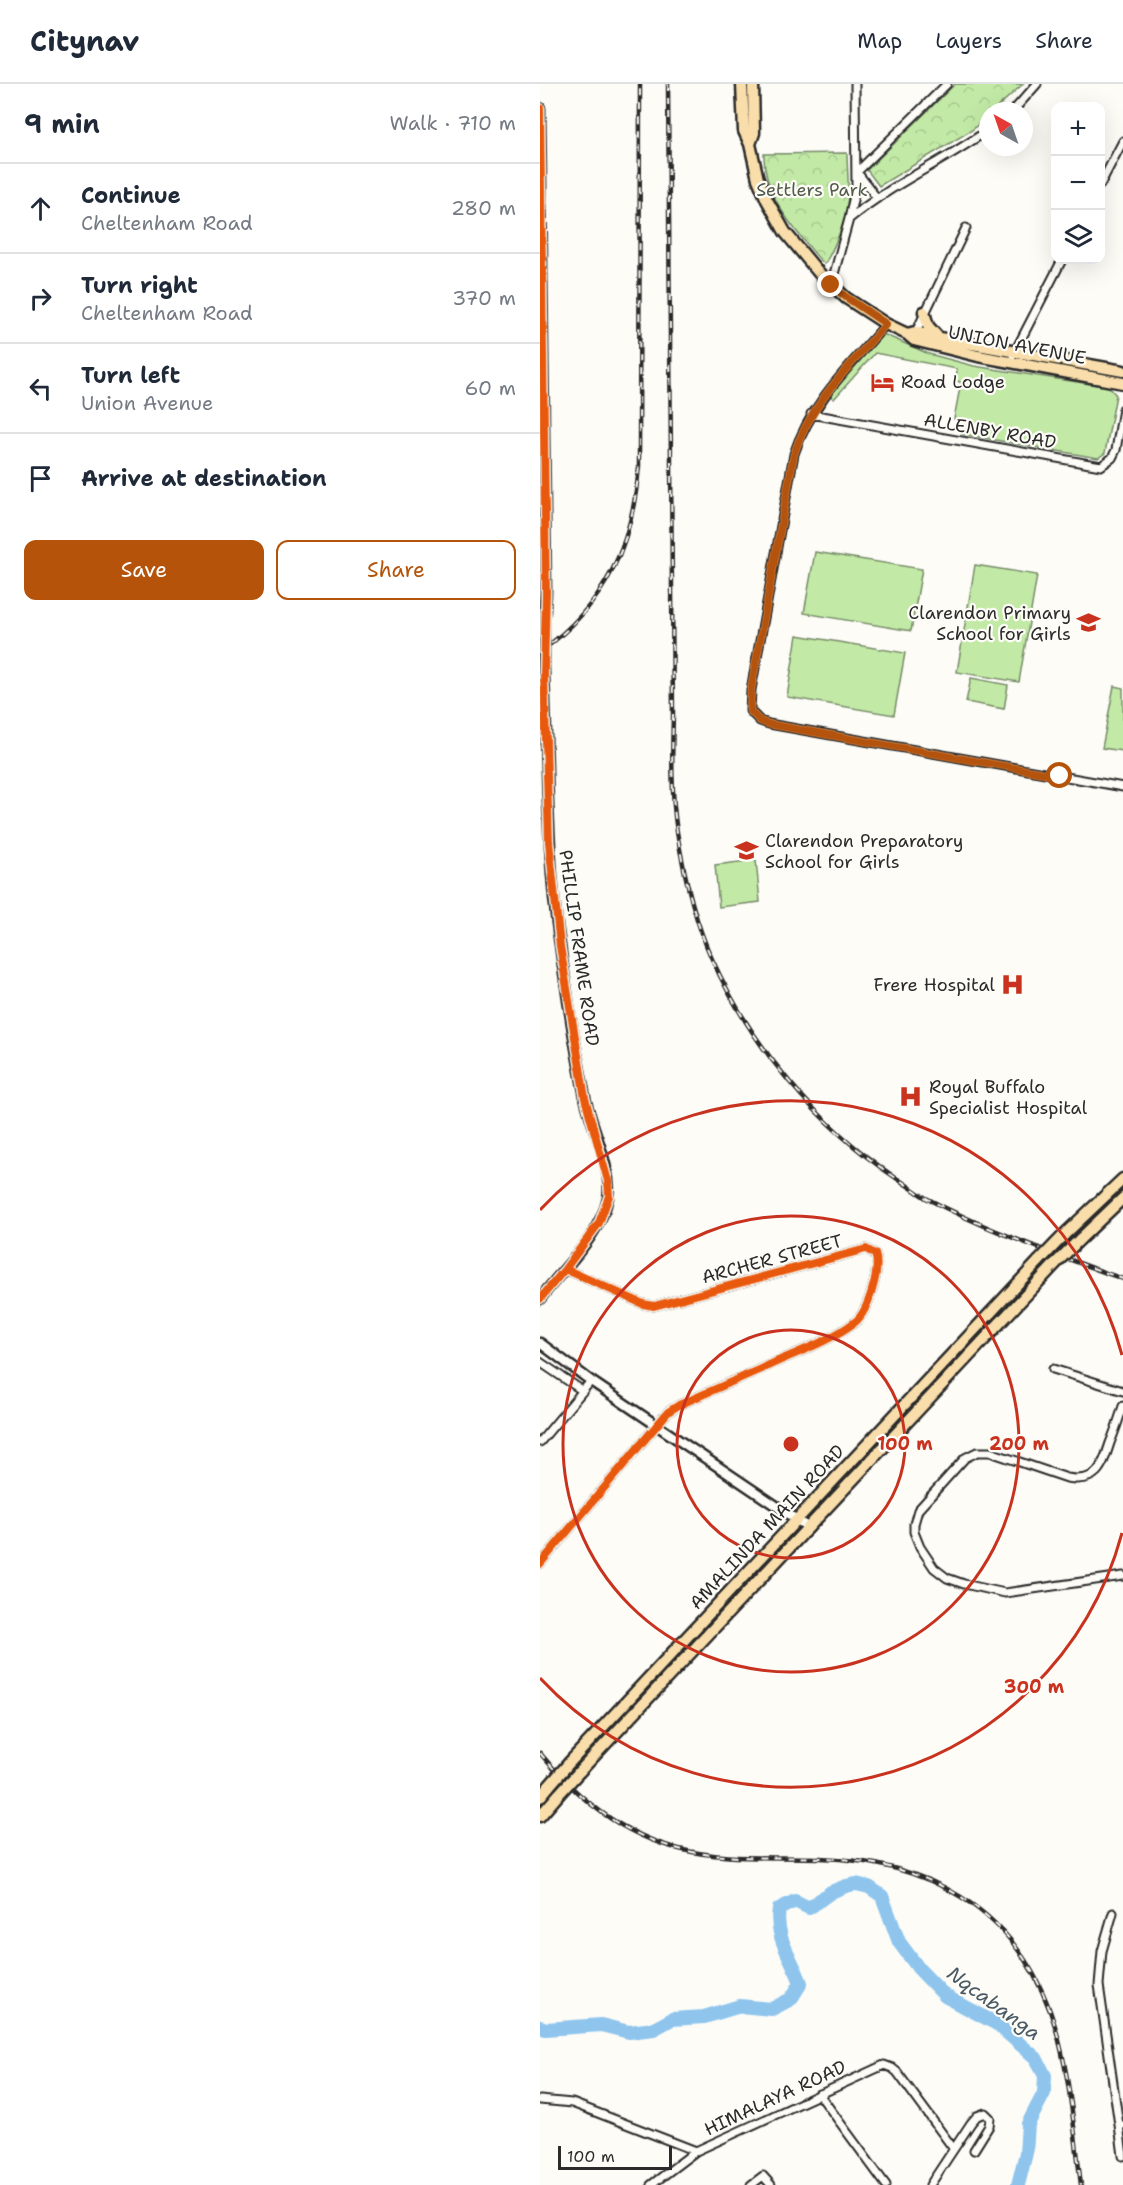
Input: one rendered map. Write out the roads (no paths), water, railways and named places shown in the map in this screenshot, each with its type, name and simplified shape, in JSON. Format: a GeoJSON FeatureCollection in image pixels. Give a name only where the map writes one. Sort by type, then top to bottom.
{"type":"FeatureCollection","features":[{"type":"Feature","properties":{"kind":"main road","name":"UNION AVENUE"},"geometry":{"type":"LineString","coordinates":[[742,84],[744,131],[750,144],[758,179],[778,220],[803,255],[831,285],[846,297],[886,324],[912,335],[1009,363],[1123,383]]}},
{"type":"Feature","properties":{"kind":"main road","name":"UNION AVENUE"},"geometry":{"type":"LineString","coordinates":[[750,144],[754,133],[753,84]]}},
{"type":"Feature","properties":{"kind":"main road"},"geometry":{"type":"LineString","coordinates":[[924,312],[928,326],[939,337]]}},
{"type":"Feature","properties":{"kind":"main road","name":"UNION AVENUE"},"geometry":{"type":"LineString","coordinates":[[912,335],[939,337],[1123,370]]}},
{"type":"Feature","properties":{"kind":"main road","name":"AMALINDA MAIN ROAD"},"geometry":{"type":"LineString","coordinates":[[540,1797],[570,1762],[1039,1261],[1123,1179]]}},
{"type":"Feature","properties":{"kind":"main road","name":"AMALINDA MAIN ROAD"},"geometry":{"type":"LineString","coordinates":[[540,1816],[1056,1263],[1123,1198]]}},
{"type":"Feature","properties":{"kind":"street"},"geometry":{"type":"LineString","coordinates":[[831,285],[849,219],[857,172],[855,84]]}},
{"type":"Feature","properties":{"kind":"street"},"geometry":{"type":"LineString","coordinates":[[857,172],[947,84]]}},
{"type":"Feature","properties":{"kind":"street"},"geometry":{"type":"LineString","coordinates":[[1021,102],[1037,84]]}},
{"type":"Feature","properties":{"kind":"street","name":"PHILLIP FRAME ROAD"},"geometry":{"type":"LineString","coordinates":[[540,108],[546,569],[542,622],[549,842],[553,892],[585,1098],[608,1181],[609,1196],[599,1223],[540,1299]]}},
{"type":"Feature","properties":{"kind":"street"},"geometry":{"type":"LineString","coordinates":[[849,219],[876,197],[979,135]]}},
{"type":"Feature","properties":{"kind":"street"},"geometry":{"type":"LineString","coordinates":[[1105,177],[1123,141]]}},
{"type":"Feature","properties":{"kind":"street"},"geometry":{"type":"LineString","coordinates":[[857,172],[876,197]]}},
{"type":"Feature","properties":{"kind":"street"},"geometry":{"type":"LineString","coordinates":[[912,335],[966,228]]}},
{"type":"Feature","properties":{"kind":"street"},"geometry":{"type":"LineString","coordinates":[[1009,363],[1060,264]]}},
{"type":"Feature","properties":{"kind":"street"},"geometry":{"type":"LineString","coordinates":[[886,324],[819,401],[794,454],[751,690],[749,704],[755,717],[768,724],[1123,787]]}},
{"type":"Feature","properties":{"kind":"street","name":"ALLENBY ROAD"},"geometry":{"type":"LineString","coordinates":[[811,414],[1101,466],[1112,458],[1116,450],[1123,409]]}},
{"type":"Feature","properties":{"kind":"street","name":"ARCHER STREET"},"geometry":{"type":"LineString","coordinates":[[565,1269],[644,1304],[654,1306],[866,1249],[875,1254],[876,1272],[870,1296],[864,1311],[855,1322],[824,1341],[673,1408],[656,1425]]}},
{"type":"Feature","properties":{"kind":"street"},"geometry":{"type":"LineString","coordinates":[[540,1343],[591,1381],[809,1528]]}},
{"type":"Feature","properties":{"kind":"street"},"geometry":{"type":"LineString","coordinates":[[540,1362],[583,1391]]}},
{"type":"Feature","properties":{"kind":"street"},"geometry":{"type":"LineString","coordinates":[[1053,1369],[1123,1391]]}},
{"type":"Feature","properties":{"kind":"street"},"geometry":{"type":"LineString","coordinates":[[540,1442],[591,1381]]}},
{"type":"Feature","properties":{"kind":"street"},"geometry":{"type":"LineString","coordinates":[[1123,1406],[1104,1463],[1093,1476],[1080,1480],[1067,1478],[990,1452],[976,1452],[965,1458],[922,1504],[914,1524],[920,1547],[934,1568],[947,1578],[987,1591],[1014,1593],[1123,1576]]}},
{"type":"Feature","properties":{"kind":"street"},"geometry":{"type":"LineString","coordinates":[[540,1564],[656,1425]]}},
{"type":"Feature","properties":{"kind":"street"},"geometry":{"type":"LineString","coordinates":[[1113,1913],[1102,1951],[1099,1985],[1121,2125],[1123,2156]]}},
{"type":"Feature","properties":{"kind":"street","name":"HIMALAYA ROAD"},"geometry":{"type":"LineString","coordinates":[[540,2100],[572,2103],[696,2151],[877,2067],[889,2066],[897,2072],[953,2148]]}},
{"type":"Feature","properties":{"kind":"street"},"geometry":{"type":"LineString","coordinates":[[819,2094],[886,2185]]}},
{"type":"Feature","properties":{"kind":"street"},"geometry":{"type":"LineString","coordinates":[[930,2185],[953,2148],[977,2116],[985,2113],[990,2118],[989,2126],[975,2150]]}},
{"type":"Feature","properties":{"kind":"street"},"geometry":{"type":"LineString","coordinates":[[651,2185],[696,2151]]}},
{"type":"Feature","properties":{"kind":"street"},"geometry":{"type":"LineString","coordinates":[[751,2185],[762,2176],[771,2185]]}},
{"type":"Feature","properties":{"kind":"waterway","name":"Nqcabanga"},"geometry":{"type":"LineString","coordinates":[[540,2027],[546,2029],[601,2025],[629,2032],[654,2029],[672,2019],[704,2017],[740,2006],[772,2009],[791,1999],[801,1983],[781,1938],[779,1909],[795,1901],[809,1908],[831,1892],[846,1886],[856,1884],[869,1887],[882,1896],[899,1942],[919,1969],[945,1996],[997,2024],[1036,2058],[1045,2076],[1044,2093],[1028,2124],[1026,2153],[1018,2185]]}},
{"type":"Feature","properties":{"kind":"railway"},"geometry":{"type":"LineString","coordinates":[[540,652],[583,614],[599,593],[622,547],[635,495],[639,466],[640,84]]}},
{"type":"Feature","properties":{"kind":"railway"},"geometry":{"type":"LineString","coordinates":[[668,84],[673,788],[675,817],[683,864],[690,897],[706,944],[728,991],[746,1023],[767,1053],[813,1108],[867,1157],[922,1196],[950,1210],[1023,1242],[1123,1279]]}},
{"type":"Feature","properties":{"kind":"railway"},"geometry":{"type":"LineString","coordinates":[[540,1753],[585,1800],[602,1813],[638,1834],[658,1842],[696,1853],[859,1861],[895,1869],[929,1880],[960,1897],[989,1918],[1013,1944],[1034,1975],[1050,2011],[1066,2074],[1081,2185]]}},
{"type":"Feature","properties":{"kind":"place","name":"Road Lodge"},"geometry":{"type":"Point","coordinates":[883,382]}},
{"type":"Feature","properties":{"kind":"place","name":"Clarendon Primary School for Girls"},"geometry":{"type":"Point","coordinates":[1089,623]}},
{"type":"Feature","properties":{"kind":"place","name":"Clarendon Preparatory School for Girls"},"geometry":{"type":"Point","coordinates":[747,851]}},
{"type":"Feature","properties":{"kind":"place","name":"Frere Hospital"},"geometry":{"type":"Point","coordinates":[1013,985]}},
{"type":"Feature","properties":{"kind":"place","name":"Royal Buffalo Specialist Hospital"},"geometry":{"type":"Point","coordinates":[911,1097]}},
{"type":"Feature","properties":{"kind":"park label","name":"Settlers Park"},"geometry":{"type":"Point","coordinates":[812,190]}}]}
